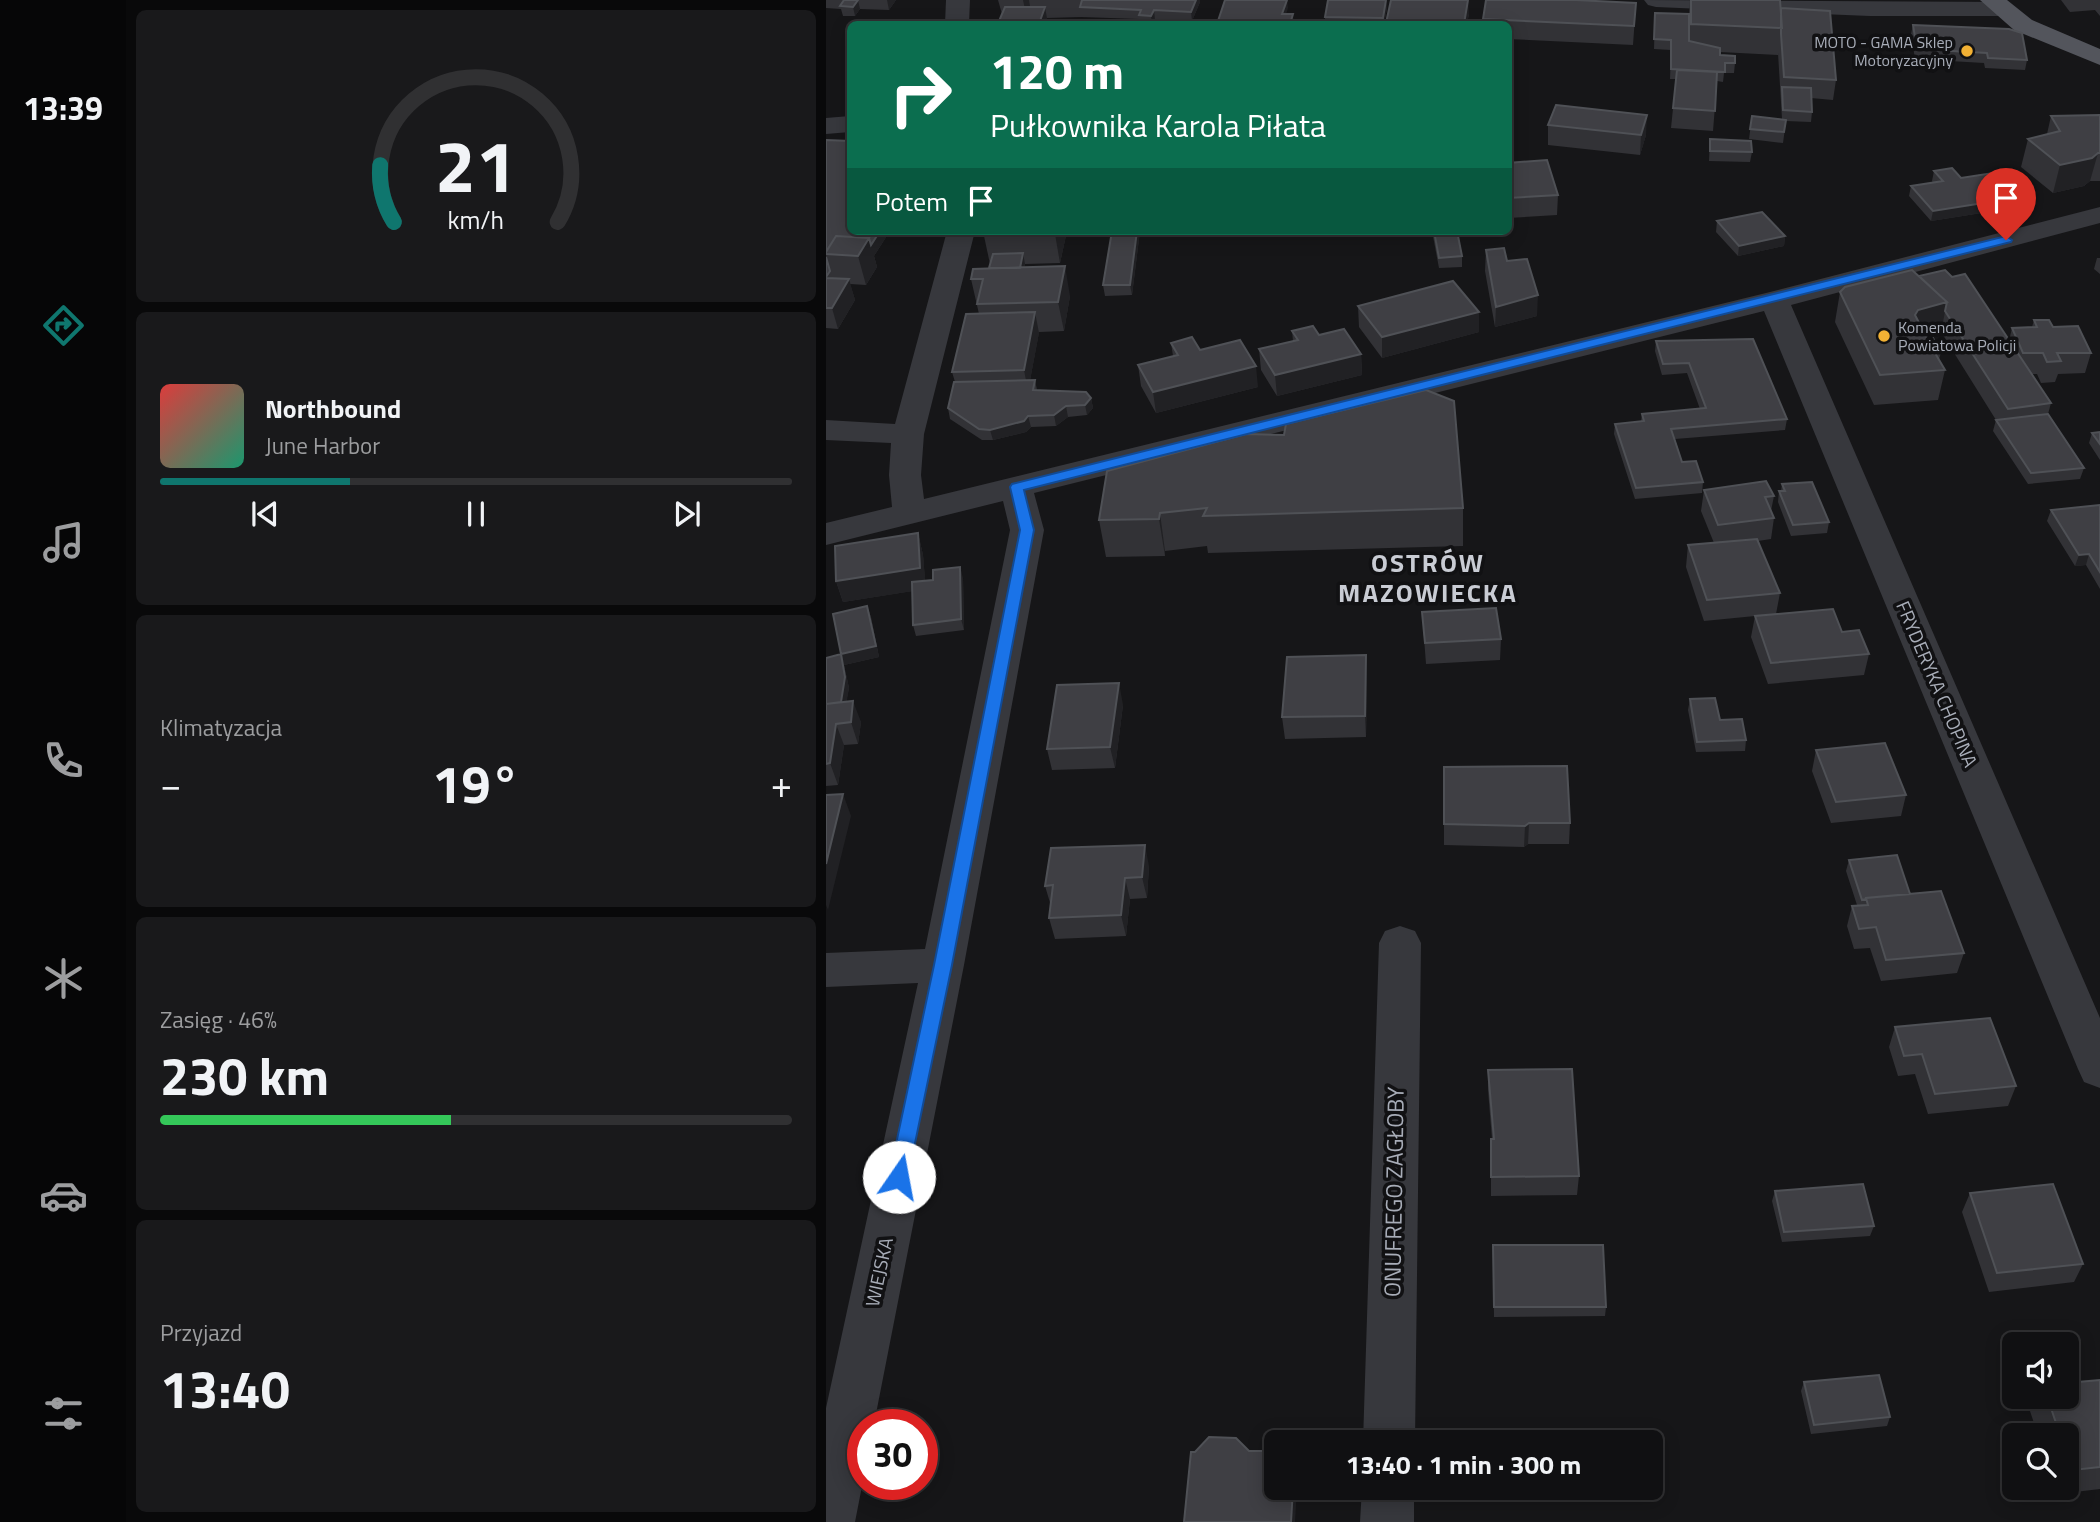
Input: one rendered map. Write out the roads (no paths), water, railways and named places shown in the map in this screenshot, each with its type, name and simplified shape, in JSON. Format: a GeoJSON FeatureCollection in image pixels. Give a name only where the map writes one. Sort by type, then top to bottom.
{"type":"FeatureCollection","features":[{"type":"Feature","properties":{"kind":"main road"},"geometry":{"type":"LineString","coordinates":[[1996,5],[2045,36],[2100,58]]}},
{"type":"Feature","properties":{"kind":"street"},"geometry":{"type":"LineString","coordinates":[[957,21],[958,0]]}},
{"type":"Feature","properties":{"kind":"street"},"geometry":{"type":"LineString","coordinates":[[1656,0],[1870,9],[1996,5]]}},
{"type":"Feature","properties":{"kind":"street"},"geometry":{"type":"LineString","coordinates":[[826,125],[847,124]]}},
{"type":"Feature","properties":{"kind":"street"},"geometry":{"type":"LineString","coordinates":[[826,534],[1774,300],[2100,215]]}},
{"type":"Feature","properties":{"kind":"street"},"geometry":{"type":"LineString","coordinates":[[909,512],[905,475],[908,434],[960,235]]}},
{"type":"Feature","properties":{"kind":"street","name":"FRYDERYKA CHOPINA"},"geometry":{"type":"LineString","coordinates":[[1774,300],[2100,1069]]}},
{"type":"Feature","properties":{"kind":"street"},"geometry":{"type":"LineString","coordinates":[[826,430],[908,434]]}},
{"type":"Feature","properties":{"kind":"street","name":"WIEJSKA"},"geometry":{"type":"LineString","coordinates":[[828,1522],[832,1470],[943,965],[1027,530],[1016,487]]}},
{"type":"Feature","properties":{"kind":"street","name":"ONUFREGO ZAGŁOBY"},"geometry":{"type":"LineString","coordinates":[[1389,1430],[1400,943]]}},
{"type":"Feature","properties":{"kind":"street"},"geometry":{"type":"LineString","coordinates":[[826,970],[943,965]]}},
{"type":"Feature","properties":{"kind":"street"},"geometry":{"type":"LineString","coordinates":[[1387,1522],[1388,1500]]}},
{"type":"Feature","properties":{"kind":"place","name":"MOTO - GAMA Sklep Motoryzacyjny"},"geometry":{"type":"Point","coordinates":[1967,51]}},
{"type":"Feature","properties":{"kind":"place","name":"Komenda Powiatowa Policji"},"geometry":{"type":"Point","coordinates":[1884,336]}},
{"type":"Feature","properties":{"kind":"district","name":"OSTRÓW MAZOWIECKA"},"geometry":{"type":"Point","coordinates":[1428,578]}}]}
